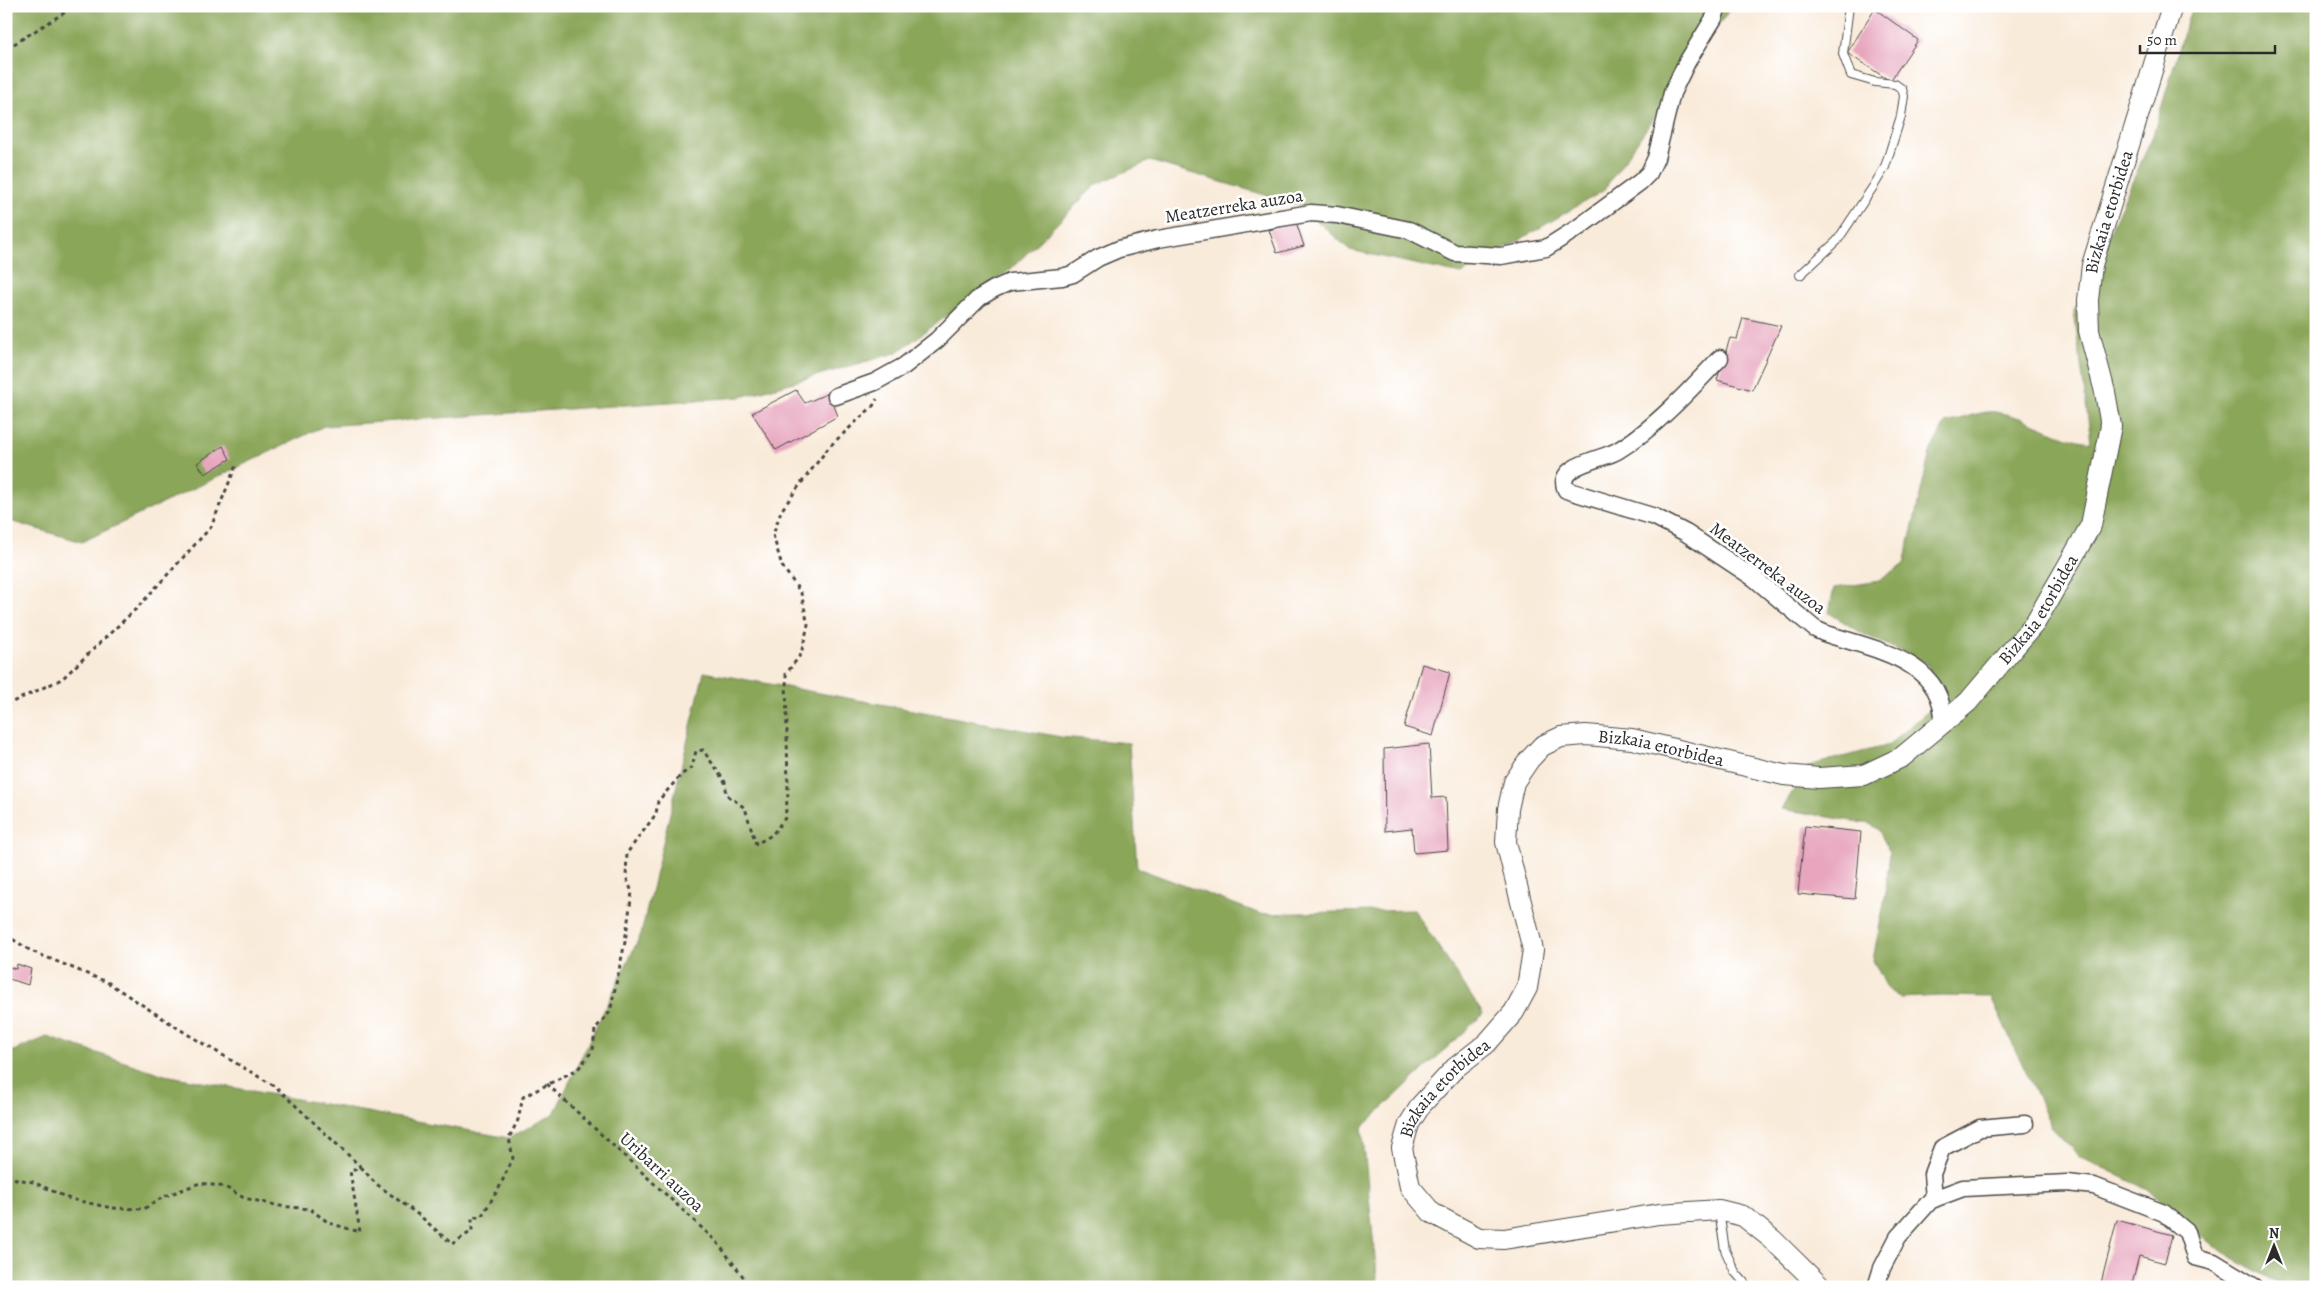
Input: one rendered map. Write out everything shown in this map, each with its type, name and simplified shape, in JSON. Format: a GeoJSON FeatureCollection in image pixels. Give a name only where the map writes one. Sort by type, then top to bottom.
{"type":"FeatureCollection","features":[{"type":"Feature","properties":{"kind":"street","name":"Meatzerreka auzoa"},"geometry":{"type":"LineString","coordinates":[[836,396],[875,382],[890,374],[937,340],[970,307],[994,289],[1010,282],[1062,277],[1073,274],[1098,258],[1119,249],[1158,239],[1311,213],[1337,215],[1409,230],[1454,253],[1501,256],[1546,248],[1579,227],[1640,182],[1649,173],[1656,158],[1672,92],[1687,62],[1714,18],[1718,6]]}},
{"type":"Feature","properties":{"kind":"street","name":"Bizkaia etorbidea"},"geometry":{"type":"LineString","coordinates":[[1821,1287],[1772,1239],[1742,1216],[1719,1210],[1660,1214],[1504,1239],[1479,1238],[1432,1213],[1410,1186],[1402,1148],[1409,1124],[1421,1105],[1455,1068],[1487,1043],[1514,1012],[1527,988],[1533,950],[1506,842],[1508,809],[1514,782],[1528,760],[1542,746],[1561,737],[1586,735],[1632,739],[1784,775],[1819,778],[1864,775],[1902,757],[1968,702],[2035,622],[2091,525],[2111,426],[2090,331],[2088,300],[2092,265],[2172,6]]}},
{"type":"Feature","properties":{"kind":"street","name":"Meatzerreka auzoa"},"geometry":{"type":"LineString","coordinates":[[1720,358],[1665,413],[1639,435],[1609,455],[1572,470],[1564,477],[1563,484],[1566,490],[1617,504],[1671,525],[1740,568],[1819,631],[1886,654],[1914,666],[1934,689],[1944,714],[1943,722]]}},
{"type":"Feature","properties":{"kind":"street"},"geometry":{"type":"LineString","coordinates":[[1934,1199],[1932,1174],[1942,1148],[1980,1128],[2025,1124]]}},
{"type":"Feature","properties":{"kind":"street"},"geometry":{"type":"LineString","coordinates":[[1876,1287],[1882,1268],[1898,1238],[1934,1199],[1963,1188],[2066,1183],[2094,1186],[2164,1213],[2187,1232],[2195,1257],[2214,1262],[2255,1287]]}},
{"type":"Feature","properties":{"kind":"lane"},"geometry":{"type":"LineString","coordinates":[[1800,275],[1837,241],[1874,187],[1885,167],[1901,116],[1904,96],[1902,89],[1895,84],[1875,82],[1851,75],[1843,54],[1849,6]]}},
{"type":"Feature","properties":{"kind":"lane"},"geometry":{"type":"LineString","coordinates":[[1719,1210],[1725,1250],[1736,1272],[1748,1287]]}},
{"type":"Feature","properties":{"kind":"path"},"geometry":{"type":"LineString","coordinates":[[6,46],[14,44],[75,6]]}},
{"type":"Feature","properties":{"kind":"path"},"geometry":{"type":"LineString","coordinates":[[6,935],[31,951],[107,982],[187,1034],[276,1087],[362,1168],[375,1183],[420,1216],[452,1244],[472,1231],[472,1217],[481,1217],[499,1188],[513,1158],[509,1138],[518,1120],[523,1097],[578,1069],[593,1050],[595,1029],[610,1012],[625,942],[632,892],[626,877],[627,853],[656,814],[658,801],[681,775],[692,767],[696,752],[703,750],[726,782],[728,796],[745,808],[756,844],[772,835],[785,818],[788,793],[786,674],[801,654],[808,625],[801,593],[782,566],[773,534],[781,511],[802,482],[830,446],[872,406],[890,374]]}},
{"type":"Feature","properties":{"kind":"path"},"geometry":{"type":"LineString","coordinates":[[6,705],[62,679],[138,606],[211,527],[237,464]]}},
{"type":"Feature","properties":{"kind":"path","name":"Uribarri auzoa"},"geometry":{"type":"LineString","coordinates":[[548,1084],[717,1242],[751,1287]]}},
{"type":"Feature","properties":{"kind":"path"},"geometry":{"type":"LineString","coordinates":[[6,1177],[33,1182],[70,1200],[112,1208],[144,1209],[163,1197],[200,1183],[225,1187],[244,1198],[280,1206],[310,1209],[330,1223],[360,1232],[350,1171],[362,1168]]}},
{"type":"Feature","properties":{"kind":"green space"},"geometry":{"type":"Polygon","coordinates":[[[6,6],[1732,6],[1603,191],[1461,274],[1350,250],[1299,205],[1150,161],[1097,184],[1011,269],[896,353],[741,397],[324,426],[82,542],[6,520],[6,6]]]}},
{"type":"Feature","properties":{"kind":"green space"},"geometry":{"type":"Polygon","coordinates":[[[2192,6],[2316,6],[2316,1287],[2286,1287],[2223,1253],[2148,1190],[2078,1155],[2052,1128],[1991,997],[1942,996],[1901,998],[1888,990],[1873,960],[1885,898],[1890,852],[1878,829],[1870,824],[1782,809],[1808,766],[1889,745],[1940,701],[1927,663],[1865,635],[1829,613],[1834,588],[1879,581],[1904,564],[1930,452],[1945,423],[1977,414],[1995,412],[2020,418],[2067,437],[2091,442],[2074,311],[2152,138],[2192,6]]]}},
{"type":"Feature","properties":{"kind":"green space"},"geometry":{"type":"Polygon","coordinates":[[[704,672],[1061,737],[1129,743],[1137,868],[1261,914],[1414,910],[1483,1014],[1362,1127],[1378,1287],[6,1287],[6,1054],[47,1037],[165,1075],[509,1138],[554,1114],[641,934],[704,672]]]}},
{"type":"Feature","properties":{"kind":"building"},"geometry":{"type":"Polygon","coordinates":[[[1875,9],[1918,40],[1890,81],[1847,53],[1875,9]]]}},
{"type":"Feature","properties":{"kind":"building"},"geometry":{"type":"Polygon","coordinates":[[[1296,222],[1304,246],[1277,253],[1269,230],[1296,222]]]}},
{"type":"Feature","properties":{"kind":"building"},"geometry":{"type":"Polygon","coordinates":[[[1743,318],[1781,326],[1752,390],[1717,380],[1730,338],[1737,339],[1743,318]]]}},
{"type":"Feature","properties":{"kind":"building"},"geometry":{"type":"Polygon","coordinates":[[[796,390],[805,403],[829,393],[838,416],[776,450],[752,413],[796,390]]]}},
{"type":"Feature","properties":{"kind":"building"},"geometry":{"type":"Polygon","coordinates":[[[223,446],[230,459],[205,474],[197,463],[223,446]]]}},
{"type":"Feature","properties":{"kind":"building"},"geometry":{"type":"Polygon","coordinates":[[[1422,664],[1450,672],[1433,736],[1404,727],[1422,664]]]}},
{"type":"Feature","properties":{"kind":"building"},"geometry":{"type":"Polygon","coordinates":[[[1429,744],[1432,798],[1446,797],[1448,850],[1414,853],[1412,828],[1385,831],[1384,749],[1429,744]]]}},
{"type":"Feature","properties":{"kind":"building"},"geometry":{"type":"Polygon","coordinates":[[[1805,826],[1861,832],[1855,899],[1798,894],[1805,826]]]}},
{"type":"Feature","properties":{"kind":"building"},"geometry":{"type":"Polygon","coordinates":[[[17,964],[31,969],[28,985],[6,978],[9,967],[16,969],[17,964]]]}},
{"type":"Feature","properties":{"kind":"building"},"geometry":{"type":"Polygon","coordinates":[[[2117,1220],[2172,1235],[2165,1263],[2139,1256],[2131,1287],[2100,1287],[2117,1220]]]}}]}
